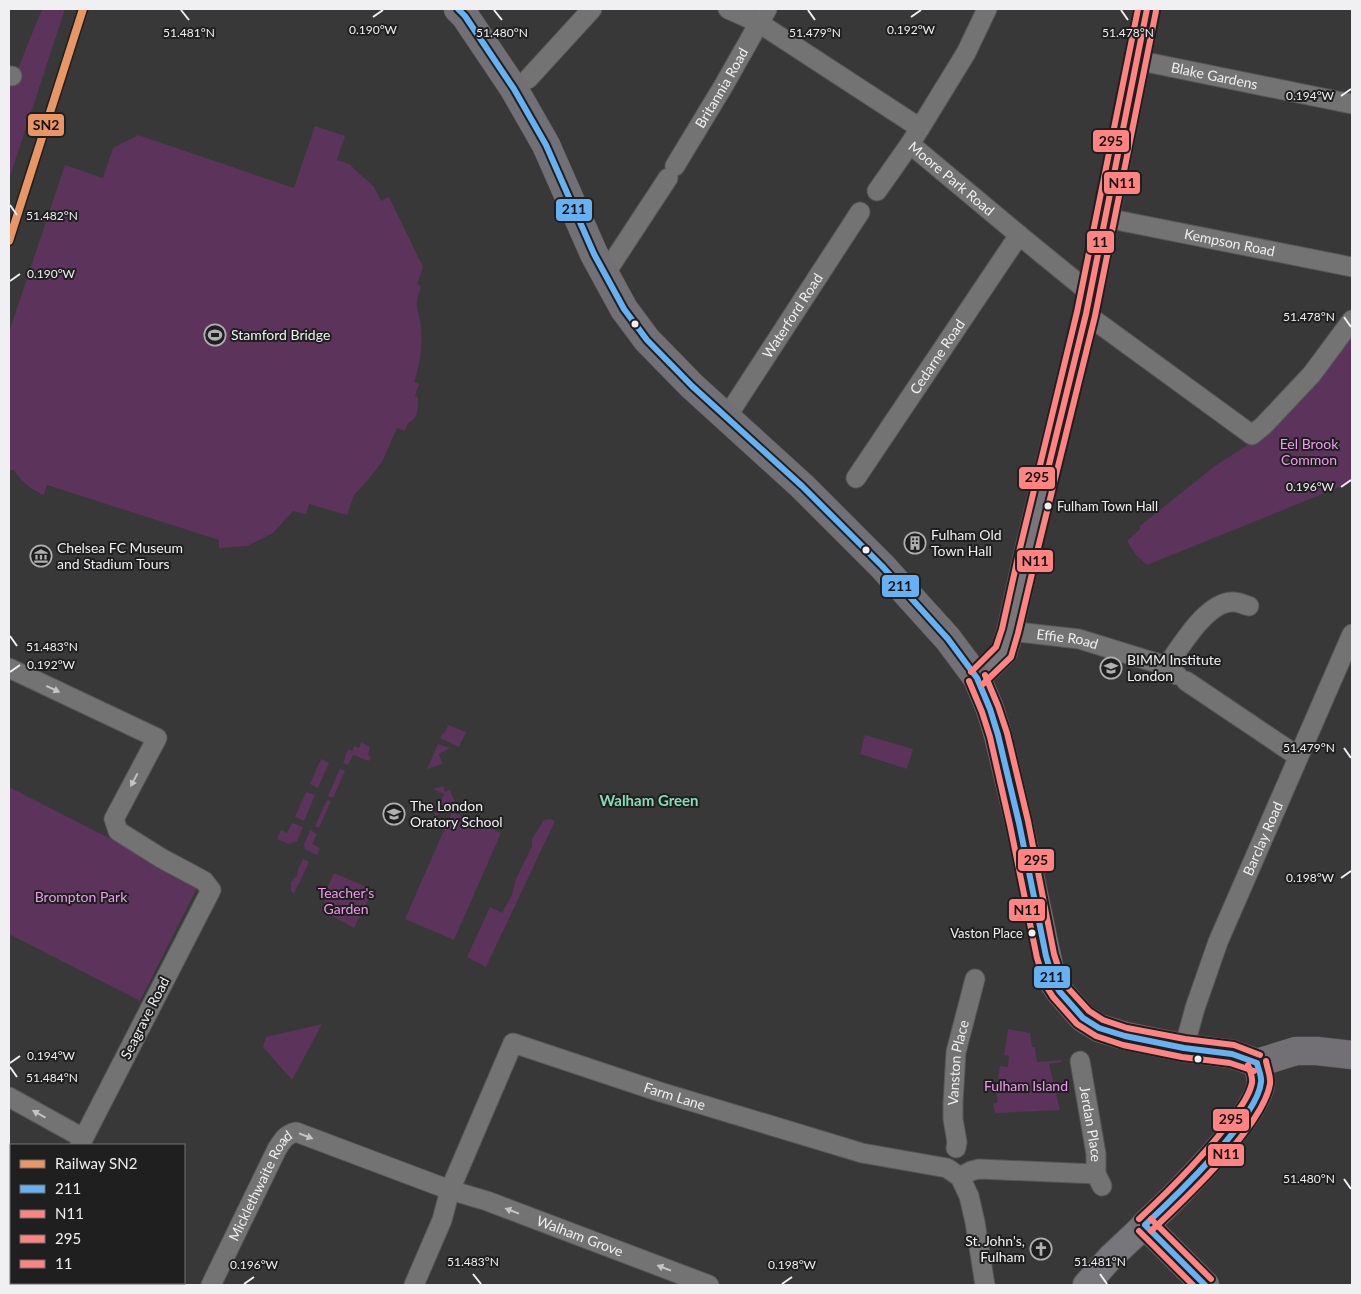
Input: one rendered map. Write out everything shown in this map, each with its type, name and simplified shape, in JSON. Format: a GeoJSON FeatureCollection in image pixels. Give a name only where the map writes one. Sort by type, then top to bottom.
{"type":"FeatureCollection","features":[{"type":"Feature","properties":{"kind":"main road"},"geometry":{"type":"LineString","coordinates":[[458,9],[465,16],[514,89],[546,145],[590,246],[624,309],[647,340],[726,418],[802,486],[882,566],[948,639],[977,678],[995,724],[1011,786],[1046,956],[1054,983],[1060,992],[1083,1018],[1099,1028],[1125,1036],[1184,1048],[1232,1054],[1257,1063],[1296,1051],[1352,1054]]}},
{"type":"Feature","properties":{"kind":"main road"},"geometry":{"type":"LineString","coordinates":[[977,678],[1004,652],[1010,632],[1088,303],[1147,9]]}},
{"type":"Feature","properties":{"kind":"main road"},"geometry":{"type":"LineString","coordinates":[[1086,1285],[1110,1258],[1171,1200],[1242,1122],[1255,1100],[1261,1083],[1257,1063]]}},
{"type":"Feature","properties":{"kind":"main road"},"geometry":{"type":"LineString","coordinates":[[1145,1226],[1205,1285]]}},
{"type":"Feature","properties":{"kind":"street"},"geometry":{"type":"LineString","coordinates":[[528,79],[592,9]]}},
{"type":"Feature","properties":{"kind":"street","name":"Moore Park Road"},"geometry":{"type":"LineString","coordinates":[[728,9],[763,16],[920,128],[910,144],[1019,235],[1088,303],[1252,435],[1264,426],[1312,374],[1352,320]]}},
{"type":"Feature","properties":{"kind":"street"},"geometry":{"type":"LineString","coordinates":[[920,128],[966,53],[987,9]]}},
{"type":"Feature","properties":{"kind":"street","name":"Britannia Road"},"geometry":{"type":"LineString","coordinates":[[605,274],[671,172],[763,16]]}},
{"type":"Feature","properties":{"kind":"street","name":"Blake Gardens"},"geometry":{"type":"LineString","coordinates":[[1136,60],[1352,104]]}},
{"type":"Feature","properties":{"kind":"street"},"geometry":{"type":"LineString","coordinates":[[877,191],[910,144]]}},
{"type":"Feature","properties":{"kind":"street","name":"Waterford Road"},"geometry":{"type":"LineString","coordinates":[[726,418],[860,212]]}},
{"type":"Feature","properties":{"kind":"street","name":"Kempson Road"},"geometry":{"type":"LineString","coordinates":[[1106,218],[1352,267]]}},
{"type":"Feature","properties":{"kind":"street","name":"Cedarne Road"},"geometry":{"type":"LineString","coordinates":[[856,478],[1019,235]]}},
{"type":"Feature","properties":{"kind":"street"},"geometry":{"type":"LineString","coordinates":[[1176,674],[1197,624],[1211,610],[1233,602],[1249,606]]}},
{"type":"Feature","properties":{"kind":"street","name":"Effie Road"},"geometry":{"type":"LineString","coordinates":[[1010,632],[1080,639],[1160,664],[1290,751],[1299,755]]}},
{"type":"Feature","properties":{"kind":"street","name":"Barclay Road"},"geometry":{"type":"LineString","coordinates":[[1184,1048],[1195,1008],[1218,942],[1352,634]]}},
{"type":"Feature","properties":{"kind":"street","name":"Seagrave Road"},"geometry":{"type":"LineString","coordinates":[[9,668],[157,738],[114,819],[118,831],[161,858],[204,880],[211,890],[78,1138]]}},
{"type":"Feature","properties":{"kind":"street","name":"Vanston Place"},"geometry":{"type":"LineString","coordinates":[[956,1148],[957,1142],[953,1119],[956,1052],[975,979]]}},
{"type":"Feature","properties":{"kind":"street","name":"Farm Lane"},"geometry":{"type":"LineString","coordinates":[[414,1285],[442,1220],[450,1190],[512,1042],[657,1091],[862,1153],[947,1168],[960,1177]]}},
{"type":"Feature","properties":{"kind":"street","name":"Jerdan Place"},"geometry":{"type":"LineString","coordinates":[[960,1177],[980,1169],[1099,1180],[1080,1061]]}},
{"type":"Feature","properties":{"kind":"street"},"geometry":{"type":"LineString","coordinates":[[9,1097],[78,1138]]}},
{"type":"Feature","properties":{"kind":"street","name":"Micklethwaite Road"},"geometry":{"type":"LineString","coordinates":[[211,1285],[277,1149],[289,1134],[296,1132],[450,1190]]}},
{"type":"Feature","properties":{"kind":"street"},"geometry":{"type":"LineString","coordinates":[[960,1177],[969,1196],[975,1222],[984,1285]]}},
{"type":"Feature","properties":{"kind":"street","name":"Walham Grove"},"geometry":{"type":"LineString","coordinates":[[450,1190],[487,1201],[710,1285]]}},
{"type":"Feature","properties":{"kind":"green space"},"geometry":{"type":"Polygon","coordinates":[[[42,9],[65,9],[9,179],[9,91],[42,9]]]}},
{"type":"Feature","properties":{"kind":"green space","name":"Stamford Bridge"},"geometry":{"type":"Polygon","coordinates":[[[315,126],[345,136],[337,160],[349,164],[374,187],[381,201],[389,197],[423,267],[417,284],[421,286],[417,297],[417,304],[422,342],[414,382],[419,384],[415,396],[418,397],[417,412],[412,421],[408,423],[405,431],[397,428],[382,462],[354,495],[347,515],[309,504],[306,514],[293,511],[273,533],[247,546],[219,548],[219,540],[47,485],[44,495],[27,485],[14,470],[9,470],[9,332],[65,165],[103,178],[113,148],[138,135],[294,188],[315,126]]]}},
{"type":"Feature","properties":{"kind":"green space","name":"Eel Brook Common"},"geometry":{"type":"Polygon","coordinates":[[[1352,333],[1352,482],[1147,565],[1136,555],[1127,541],[1140,529],[1140,526],[1215,466],[1272,429],[1352,333]]]}},
{"type":"Feature","properties":{"kind":"green space"},"geometry":{"type":"Polygon","coordinates":[[[448,725],[466,732],[459,747],[440,738],[445,733],[448,725]]]}},
{"type":"Feature","properties":{"kind":"green space"},"geometry":{"type":"Polygon","coordinates":[[[865,735],[913,749],[907,769],[860,754],[865,735]]]}},
{"type":"Feature","properties":{"kind":"green space"},"geometry":{"type":"Polygon","coordinates":[[[361,742],[370,747],[368,755],[371,757],[369,761],[353,755],[348,765],[343,763],[348,749],[352,751],[354,746],[359,748],[361,742]]]}},
{"type":"Feature","properties":{"kind":"green space"},"geometry":{"type":"Polygon","coordinates":[[[438,744],[450,748],[439,754],[443,764],[427,769],[438,744]]]}},
{"type":"Feature","properties":{"kind":"green space"},"geometry":{"type":"Polygon","coordinates":[[[321,759],[329,763],[318,788],[310,784],[321,759]]]}},
{"type":"Feature","properties":{"kind":"green space"},"geometry":{"type":"Polygon","coordinates":[[[340,768],[345,771],[333,798],[328,796],[340,768]]]}},
{"type":"Feature","properties":{"kind":"green space"},"geometry":{"type":"Polygon","coordinates":[[[443,786],[445,792],[450,790],[455,802],[434,817],[444,794],[433,789],[443,786]]]}},
{"type":"Feature","properties":{"kind":"green space","name":"Brompton Park"},"geometry":{"type":"Polygon","coordinates":[[[9,787],[199,884],[140,1001],[9,934],[9,787]]]}},
{"type":"Feature","properties":{"kind":"green space"},"geometry":{"type":"Polygon","coordinates":[[[306,792],[315,795],[304,821],[295,817],[306,792]]]}},
{"type":"Feature","properties":{"kind":"green space"},"geometry":{"type":"Polygon","coordinates":[[[327,800],[331,801],[319,828],[315,826],[327,800]]]}},
{"type":"Feature","properties":{"kind":"green space"},"geometry":{"type":"Polygon","coordinates":[[[452,812],[501,833],[454,940],[405,919],[452,812]]]}},
{"type":"Feature","properties":{"kind":"green space"},"geometry":{"type":"Polygon","coordinates":[[[550,819],[555,821],[486,967],[467,957],[490,907],[502,913],[512,895],[516,879],[532,846],[532,839],[544,820],[550,819]]]}},
{"type":"Feature","properties":{"kind":"green space"},"geometry":{"type":"Polygon","coordinates":[[[292,823],[303,827],[297,841],[289,844],[277,839],[281,830],[287,833],[292,823]]]}},
{"type":"Feature","properties":{"kind":"green space"},"geometry":{"type":"Polygon","coordinates":[[[310,830],[317,834],[312,844],[320,848],[317,855],[305,849],[304,845],[310,830]]]}},
{"type":"Feature","properties":{"kind":"green space"},"geometry":{"type":"Polygon","coordinates":[[[303,859],[309,862],[294,894],[291,891],[291,882],[297,876],[303,859]]]}},
{"type":"Feature","properties":{"kind":"green space","name":"Teacher's Garden"},"geometry":{"type":"Polygon","coordinates":[[[334,873],[373,890],[354,928],[321,910],[327,897],[324,895],[334,873]]]}},
{"type":"Feature","properties":{"kind":"green space"},"geometry":{"type":"Polygon","coordinates":[[[322,1024],[292,1080],[263,1047],[266,1037],[322,1024]]]}},
{"type":"Feature","properties":{"kind":"green space","name":"Fulham Island"},"geometry":{"type":"Polygon","coordinates":[[[1008,1029],[1030,1033],[1032,1047],[1035,1047],[1037,1062],[1061,1060],[1062,1062],[1049,1064],[1060,1110],[995,1113],[993,1104],[998,1102],[996,1092],[1000,1066],[1008,1067],[1009,1056],[1004,1055],[1008,1029]]]}},
{"type":"Feature","properties":{"kind":"rail line","name":"SN2"},"geometry":{"type":"LineString","coordinates":[[9,241],[83,9]]}},
{"type":"Feature","properties":{"kind":"transit line","name":"211"},"geometry":{"type":"LineString","coordinates":[[458,9],[465,16],[514,89],[546,145],[594,254],[624,309],[647,340],[692,386],[802,486],[882,566],[948,639],[977,678],[998,735],[1019,823],[1046,956],[1054,983],[1060,992],[1083,1018],[1099,1028],[1125,1036],[1184,1048],[1232,1054],[1257,1063]]}},
{"type":"Feature","properties":{"kind":"transit line","name":"295"},"geometry":{"type":"LineString","coordinates":[[971,672],[996,647],[1002,629],[1077,312],[1138,9]]}},
{"type":"Feature","properties":{"kind":"transit line","name":"11"},"geometry":{"type":"LineString","coordinates":[[1047,473],[1086,314],[1147,9]]}},
{"type":"Feature","properties":{"kind":"transit line","name":"N11"},"geometry":{"type":"LineString","coordinates":[[983,684],[1011,657],[1018,633],[1095,316],[1156,11]]}},
{"type":"Feature","properties":{"kind":"transit line","name":"295"},"geometry":{"type":"LineString","coordinates":[[985,675],[1007,733],[1028,821],[1054,954],[1062,979],[1067,987],[1089,1011],[1103,1020],[1127,1028],[1185,1039],[1234,1045],[1260,1055]]}},
{"type":"Feature","properties":{"kind":"transit line","name":"N11"},"geometry":{"type":"LineString","coordinates":[[969,681],[990,737],[1037,958],[1046,986],[1053,997],[1077,1024],[1096,1036],[1123,1045],[1182,1057],[1230,1063],[1254,1071]]}},
{"type":"Feature","properties":{"kind":"transit line","name":"N11"},"geometry":{"type":"LineString","coordinates":[[1151,1231],[1220,1162],[1253,1120],[1264,1101],[1270,1084],[1266,1061]]}},
{"type":"Feature","properties":{"kind":"transit line","name":"211"},"geometry":{"type":"LineString","coordinates":[[1145,1225],[1193,1178],[1246,1116],[1261,1082],[1257,1063]]}},
{"type":"Feature","properties":{"kind":"transit line","name":"295"},"geometry":{"type":"LineString","coordinates":[[1139,1219],[1199,1159],[1240,1107],[1249,1093],[1252,1083],[1252,1076],[1248,1065]]}},
{"type":"Feature","properties":{"kind":"transit line","name":"295"},"geometry":{"type":"LineString","coordinates":[[1151,1219],[1211,1279]]}},
{"type":"Feature","properties":{"kind":"transit line","name":"211"},"geometry":{"type":"LineString","coordinates":[[1145,1225],[1205,1285]]}},
{"type":"Feature","properties":{"kind":"transit line","name":"N11"},"geometry":{"type":"LineString","coordinates":[[1139,1231],[1193,1285]]}},
{"type":"Feature","properties":{"kind":"place","name":"Stamford Bridge"},"geometry":{"type":"Point","coordinates":[215,335]}},
{"type":"Feature","properties":{"kind":"place","name":"Fulham Town Hall"},"geometry":{"type":"Point","coordinates":[1048,506]}},
{"type":"Feature","properties":{"kind":"place","name":"Fulham Old Town Hall"},"geometry":{"type":"Point","coordinates":[915,543]}},
{"type":"Feature","properties":{"kind":"place","name":"Chelsea FC Museum and Stadium Tours"},"geometry":{"type":"Point","coordinates":[41,556]}},
{"type":"Feature","properties":{"kind":"place","name":"BIMM Institute London"},"geometry":{"type":"Point","coordinates":[1111,668]}},
{"type":"Feature","properties":{"kind":"place","name":"The London Oratory School"},"geometry":{"type":"Point","coordinates":[394,814]}},
{"type":"Feature","properties":{"kind":"place","name":"Vaston Place"},"geometry":{"type":"Point","coordinates":[1032,933]}},
{"type":"Feature","properties":{"kind":"place","name":"St. John's, Fulham"},"geometry":{"type":"Point","coordinates":[1041,1249]}},
{"type":"Feature","properties":{"kind":"district","name":"Walham Green"},"geometry":{"type":"Point","coordinates":[649,801]}}]}
